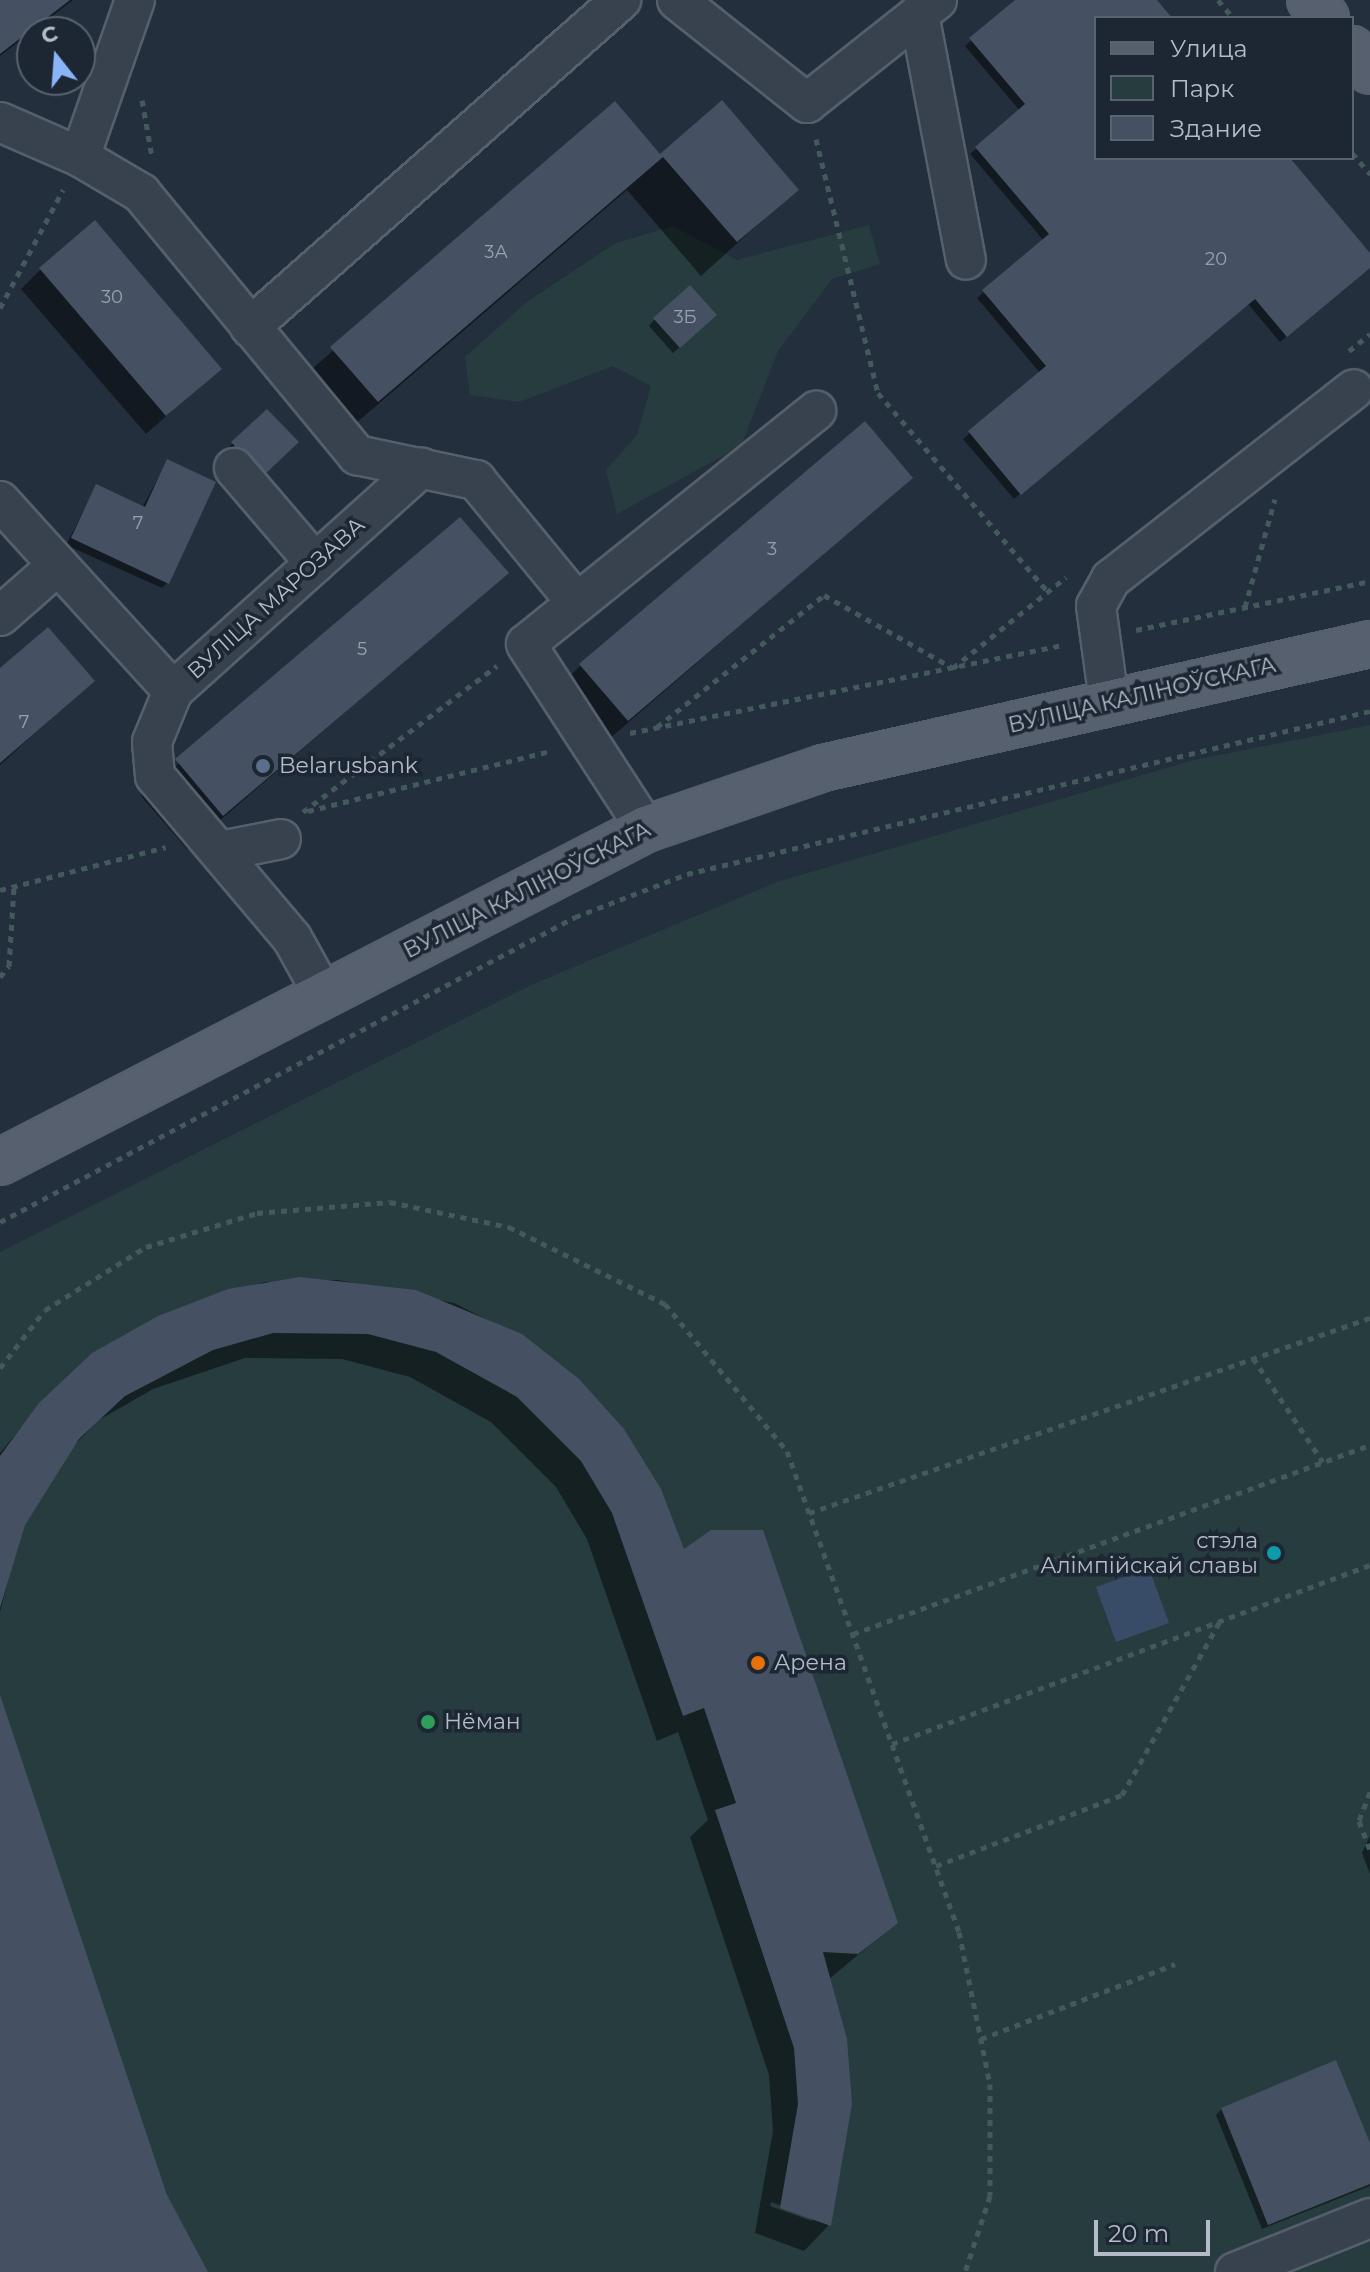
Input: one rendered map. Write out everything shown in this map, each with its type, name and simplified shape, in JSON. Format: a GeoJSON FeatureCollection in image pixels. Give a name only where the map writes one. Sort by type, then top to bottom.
{"type":"FeatureCollection","features":[{"type":"Feature","properties":{"kind":"main road"},"geometry":{"type":"LineString","coordinates":[[1310,0],[1324,16]]}},
{"type":"Feature","properties":{"kind":"main road"},"geometry":{"type":"LineString","coordinates":[[1354,51],[1370,71]]}},
{"type":"Feature","properties":{"kind":"main road","name":"ВУЛІЦА КАЛІНОЎСКАГА"},"geometry":{"type":"LineString","coordinates":[[0,1162],[646,829],[823,768],[1370,644]]}},
{"type":"Feature","properties":{"kind":"street"},"geometry":{"type":"LineString","coordinates":[[80,157],[135,0]]}},
{"type":"Feature","properties":{"kind":"street"},"geometry":{"type":"LineString","coordinates":[[250,327],[621,0]]}},
{"type":"Feature","properties":{"kind":"street"},"geometry":{"type":"LineString","coordinates":[[677,0],[807,103],[928,7],[966,260]]}},
{"type":"Feature","properties":{"kind":"street"},"geometry":{"type":"LineString","coordinates":[[0,122],[80,157],[141,193],[357,455],[476,480],[577,603]]}},
{"type":"Feature","properties":{"kind":"street"},"geometry":{"type":"LineString","coordinates":[[1109,701],[1096,606],[1111,579],[1354,389]]}},
{"type":"Feature","properties":{"kind":"street"},"geometry":{"type":"LineString","coordinates":[[646,829],[592,741],[526,644],[816,411]]}},
{"type":"Feature","properties":{"kind":"street"},"geometry":{"type":"LineString","coordinates":[[234,468],[315,563]]}},
{"type":"Feature","properties":{"kind":"street","name":"ВУЛІЦА МАРОЗАВА"},"geometry":{"type":"LineString","coordinates":[[0,501],[173,691],[421,468]]}},
{"type":"Feature","properties":{"kind":"street"},"geometry":{"type":"LineString","coordinates":[[0,616],[58,565]]}},
{"type":"Feature","properties":{"kind":"street"},"geometry":{"type":"LineString","coordinates":[[173,691],[152,742],[155,776],[292,938],[323,994]]}},
{"type":"Feature","properties":{"kind":"street"},"geometry":{"type":"LineString","coordinates":[[215,844],[289,823]]}},
{"type":"Feature","properties":{"kind":"street"},"geometry":{"type":"LineString","coordinates":[[1235,2272],[1370,2218]]}},
{"type":"Feature","properties":{"kind":"path"},"geometry":{"type":"LineString","coordinates":[[1218,0],[1231,16]]}},
{"type":"Feature","properties":{"kind":"path"},"geometry":{"type":"LineString","coordinates":[[139,82],[163,220]]}},
{"type":"Feature","properties":{"kind":"path"},"geometry":{"type":"LineString","coordinates":[[807,103],[878,393],[1048,592]]}},
{"type":"Feature","properties":{"kind":"path"},"geometry":{"type":"LineString","coordinates":[[1354,155],[1370,174]]}},
{"type":"Feature","properties":{"kind":"path"},"geometry":{"type":"LineString","coordinates":[[0,308],[80,157]]}},
{"type":"Feature","properties":{"kind":"path"},"geometry":{"type":"LineString","coordinates":[[289,823],[592,741],[1370,581]]}},
{"type":"Feature","properties":{"kind":"path"},"geometry":{"type":"LineString","coordinates":[[656,728],[824,595],[953,668]]}},
{"type":"Feature","properties":{"kind":"path"},"geometry":{"type":"LineString","coordinates":[[289,823],[526,644]]}},
{"type":"Feature","properties":{"kind":"path"},"geometry":{"type":"LineString","coordinates":[[0,1222],[575,917],[687,874],[1370,711]]}},
{"type":"Feature","properties":{"kind":"path"},"geometry":{"type":"LineString","coordinates":[[0,890],[215,844]]}},
{"type":"Feature","properties":{"kind":"path"},"geometry":{"type":"LineString","coordinates":[[0,977],[9,966],[14,887]]}},
{"type":"Feature","properties":{"kind":"path"},"geometry":{"type":"LineString","coordinates":[[0,1368],[45,1310],[146,1247],[257,1213],[390,1202],[509,1227],[665,1304],[787,1451],[959,1932],[990,2084],[990,2196],[965,2272]]}},
{"type":"Feature","properties":{"kind":"path"},"geometry":{"type":"LineString","coordinates":[[809,1513],[1370,1318]]}},
{"type":"Feature","properties":{"kind":"path"},"geometry":{"type":"LineString","coordinates":[[1253,1358],[1323,1462]]}},
{"type":"Feature","properties":{"kind":"path"},"geometry":{"type":"LineString","coordinates":[[853,1634],[1370,1445]]}},
{"type":"Feature","properties":{"kind":"path"},"geometry":{"type":"LineString","coordinates":[[892,1744],[1370,1565]]}},
{"type":"Feature","properties":{"kind":"path"},"geometry":{"type":"LineString","coordinates":[[936,1866],[1122,1795],[1220,1621]]}},
{"type":"Feature","properties":{"kind":"path"},"geometry":{"type":"LineString","coordinates":[[1370,1792],[1359,1821],[1370,1849]]}},
{"type":"Feature","properties":{"kind":"path"},"geometry":{"type":"LineString","coordinates":[[981,2039],[1175,1964]]}},
{"type":"Feature","properties":{"kind":"green space"},"geometry":{"type":"Polygon","coordinates":[[[869,225],[880,264],[832,279],[778,351],[741,446],[617,514],[606,470],[637,435],[651,386],[613,366],[519,402],[470,395],[465,357],[528,301],[616,243],[673,226],[737,260],[869,225]]]}},
{"type":"Feature","properties":{"kind":"green space","name":"Нёман"},"geometry":{"type":"Polygon","coordinates":[[[1370,725],[1370,2272],[0,2272],[0,1252],[531,985],[777,882],[1194,760],[1370,725]]]}},
{"type":"Feature","properties":{"kind":"water"},"geometry":{"type":"Polygon","coordinates":[[[1149,1568],[1169,1623],[1116,1642],[1096,1587],[1149,1568]]]}},
{"type":"Feature","properties":{"kind":"building"},"geometry":{"type":"Polygon","coordinates":[[[0,0],[70,0],[49,16],[16,16],[16,42],[0,54],[0,0]]]}},
{"type":"Feature","properties":{"kind":"building"},"geometry":{"type":"Polygon","coordinates":[[[1015,0],[1157,0],[1170,16],[1094,16],[1094,160],[1292,160],[1370,253],[1370,268],[1287,337],[1255,299],[1021,495],[968,431],[1046,366],[982,290],[1049,234],[975,147],[1025,104],[969,38],[1015,0]]]}},
{"type":"Feature","properties":{"kind":"building"},"geometry":{"type":"Polygon","coordinates":[[[722,100],[799,190],[737,242],[663,157],[378,402],[330,347],[615,101],[660,154],[722,100]]]}},
{"type":"Feature","properties":{"kind":"building"},"geometry":{"type":"Polygon","coordinates":[[[95,220],[222,369],[166,416],[39,268],[95,220]]]}},
{"type":"Feature","properties":{"kind":"building"},"geometry":{"type":"Polygon","coordinates":[[[690,285],[717,315],[680,348],[653,318],[690,285]]]}},
{"type":"Feature","properties":{"kind":"building"},"geometry":{"type":"Polygon","coordinates":[[[267,409],[299,442],[263,476],[231,442],[267,409]]]}},
{"type":"Feature","properties":{"kind":"building"},"geometry":{"type":"Polygon","coordinates":[[[865,421],[913,478],[628,721],[579,664],[865,421]]]}},
{"type":"Feature","properties":{"kind":"building"},"geometry":{"type":"Polygon","coordinates":[[[167,459],[216,482],[169,584],[71,538],[96,484],[145,507],[167,459]]]}},
{"type":"Feature","properties":{"kind":"building"},"geometry":{"type":"Polygon","coordinates":[[[460,517],[509,573],[223,816],[175,759],[460,517]]]}},
{"type":"Feature","properties":{"kind":"building"},"geometry":{"type":"Polygon","coordinates":[[[48,627],[95,681],[0,763],[0,668],[48,627]]]}},
{"type":"Feature","properties":{"kind":"building"},"geometry":{"type":"Polygon","coordinates":[[[300,1277],[416,1290],[522,1334],[579,1379],[624,1429],[661,1489],[684,1549],[711,1530],[763,1530],[898,1923],[858,1954],[823,1952],[847,2039],[852,2104],[831,2226],[780,2208],[798,2104],[794,2048],[715,1810],[736,1803],[704,1708],[683,1716],[612,1513],[581,1461],[517,1397],[436,1352],[368,1334],[273,1333],[213,1350],[125,1396],[79,1439],[25,1525],[0,1608],[0,1456],[39,1403],[92,1353],[158,1316],[228,1289],[300,1277]]]}},
{"type":"Feature","properties":{"kind":"building"},"geometry":{"type":"Polygon","coordinates":[[[0,1695],[167,2195],[208,2272],[0,2272],[0,1695]]]}},
{"type":"Feature","properties":{"kind":"building"},"geometry":{"type":"Polygon","coordinates":[[[1336,2060],[1370,2143],[1370,2184],[1268,2225],[1221,2108],[1336,2060]]]}},
{"type":"Feature","properties":{"kind":"place","name":"Belarusbank"},"geometry":{"type":"Point","coordinates":[263,766]}},
{"type":"Feature","properties":{"kind":"place","name":"стэла Алімпійскай славы"},"geometry":{"type":"Point","coordinates":[1274,1553]}},
{"type":"Feature","properties":{"kind":"place","name":"Арена"},"geometry":{"type":"Point","coordinates":[758,1663]}},
{"type":"Feature","properties":{"kind":"place","name":"Нёман"},"geometry":{"type":"Point","coordinates":[428,1722]}}]}
